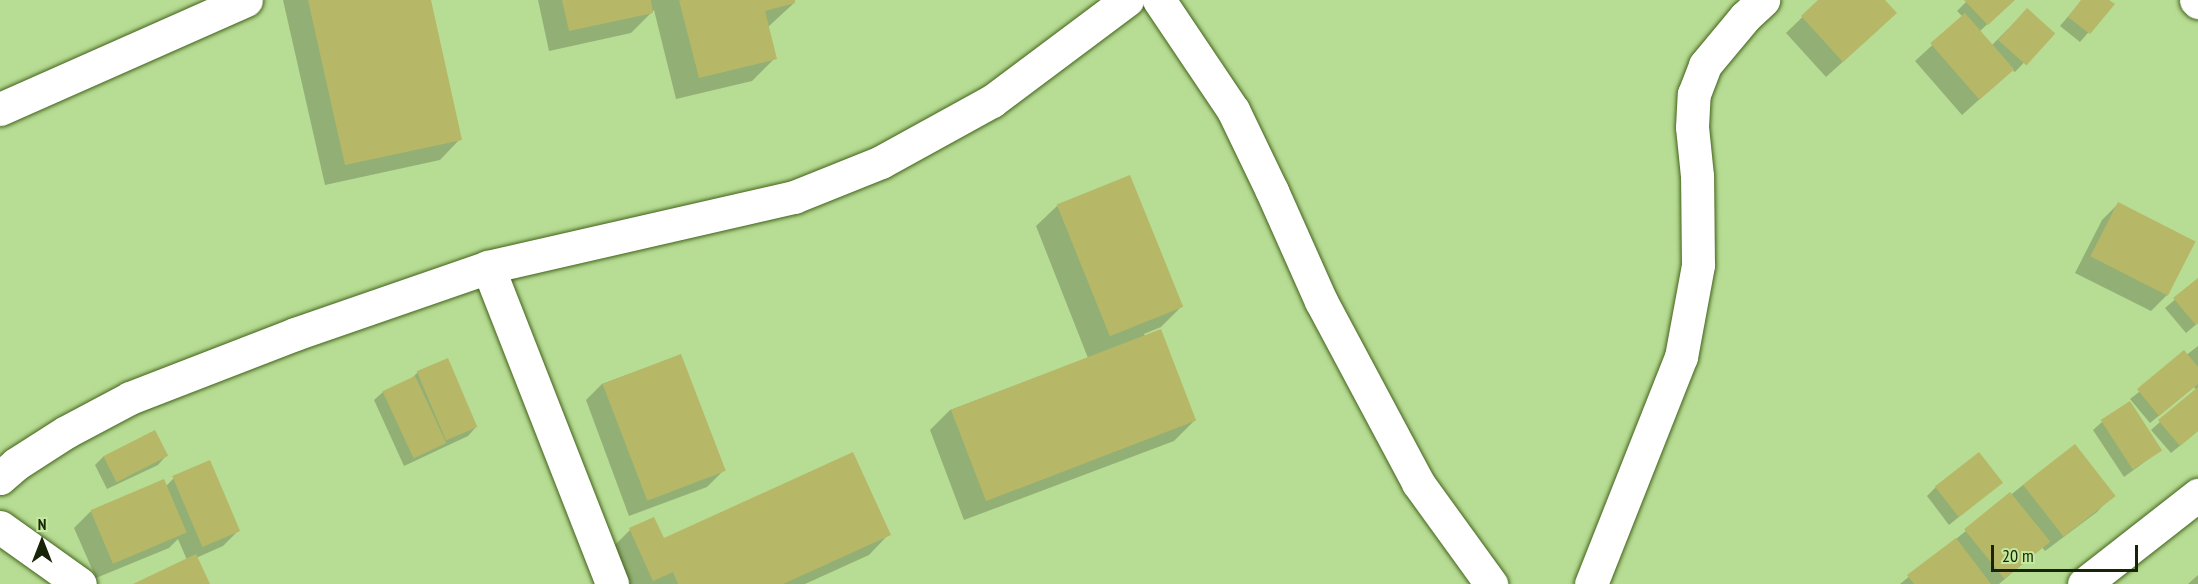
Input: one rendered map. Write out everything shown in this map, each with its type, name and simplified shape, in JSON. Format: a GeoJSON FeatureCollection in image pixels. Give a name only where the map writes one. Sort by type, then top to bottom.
{"type":"FeatureCollection","features":[{"type":"Feature","properties":{"kind":"street"},"geometry":{"type":"LineString","coordinates":[[0,109],[246,0]]}},
{"type":"Feature","properties":{"kind":"street"},"geometry":{"type":"LineString","coordinates":[[0,478],[16,464],[66,432],[130,398],[295,334],[488,267],[794,197],[881,162],[992,100],[1128,0]]}},
{"type":"Feature","properties":{"kind":"street"},"geometry":{"type":"LineString","coordinates":[[1159,0],[1233,110],[1321,301],[1418,483],[1491,584]]}},
{"type":"Feature","properties":{"kind":"street"},"geometry":{"type":"LineString","coordinates":[[1591,584],[1681,357],[1698,266],[1697,176],[1692,127],[1694,94],[1705,65],[1745,16],[1763,0]]}},
{"type":"Feature","properties":{"kind":"street"},"geometry":{"type":"LineString","coordinates":[[488,267],[612,584]]}},
{"type":"Feature","properties":{"kind":"street"},"geometry":{"type":"LineString","coordinates":[[2084,584],[2198,495]]}},
{"type":"Feature","properties":{"kind":"street"},"geometry":{"type":"LineString","coordinates":[[0,527],[80,584]]}},
{"type":"Feature","properties":{"kind":"building"},"geometry":{"type":"Polygon","coordinates":[[[308,0],[431,0],[462,140],[345,165],[308,0]]]}},
{"type":"Feature","properties":{"kind":"building"},"geometry":{"type":"Polygon","coordinates":[[[562,0],[651,0],[653,13],[569,31],[562,0]]]}},
{"type":"Feature","properties":{"kind":"building"},"geometry":{"type":"Polygon","coordinates":[[[679,0],[795,0],[795,3],[765,11],[777,59],[699,78],[679,0]]]}},
{"type":"Feature","properties":{"kind":"building"},"geometry":{"type":"Polygon","coordinates":[[[1818,0],[1885,0],[1897,13],[1843,62],[1801,16],[1818,0]]]}},
{"type":"Feature","properties":{"kind":"building"},"geometry":{"type":"Polygon","coordinates":[[[1964,0],[2015,0],[1988,25],[1964,0]]]}},
{"type":"Feature","properties":{"kind":"building"},"geometry":{"type":"Polygon","coordinates":[[[2081,0],[2109,0],[2115,4],[2090,34],[2068,17],[2081,0]]]}},
{"type":"Feature","properties":{"kind":"building"},"geometry":{"type":"Polygon","coordinates":[[[2027,8],[2055,33],[2026,65],[1998,40],[2027,8]]]}},
{"type":"Feature","properties":{"kind":"building"},"geometry":{"type":"Polygon","coordinates":[[[1965,13],[2014,70],[1979,100],[1930,43],[1965,13]]]}},
{"type":"Feature","properties":{"kind":"building"},"geometry":{"type":"Polygon","coordinates":[[[1130,175],[1183,307],[1110,336],[1057,205],[1130,175]]]}},
{"type":"Feature","properties":{"kind":"building"},"geometry":{"type":"Polygon","coordinates":[[[2118,202],[2196,241],[2168,296],[2090,256],[2118,202]]]}},
{"type":"Feature","properties":{"kind":"building"},"geometry":{"type":"Polygon","coordinates":[[[2198,278],[2198,323],[2196,325],[2173,298],[2198,278]]]}},
{"type":"Feature","properties":{"kind":"building"},"geometry":{"type":"Polygon","coordinates":[[[1161,329],[1196,420],[986,501],[951,410],[1161,329]]]}},
{"type":"Feature","properties":{"kind":"building"},"geometry":{"type":"Polygon","coordinates":[[[2184,350],[2198,367],[2198,384],[2159,416],[2137,389],[2184,350]]]}},
{"type":"Feature","properties":{"kind":"building"},"geometry":{"type":"Polygon","coordinates":[[[681,354],[726,471],[647,501],[603,384],[681,354]]]}},
{"type":"Feature","properties":{"kind":"building"},"geometry":{"type":"Polygon","coordinates":[[[448,358],[477,427],[446,440],[417,371],[448,358]]]}},
{"type":"Feature","properties":{"kind":"building"},"geometry":{"type":"Polygon","coordinates":[[[415,376],[446,443],[414,458],[382,391],[415,376]]]}},
{"type":"Feature","properties":{"kind":"building"},"geometry":{"type":"Polygon","coordinates":[[[2198,387],[2198,431],[2180,446],[2158,420],[2198,387]]]}},
{"type":"Feature","properties":{"kind":"building"},"geometry":{"type":"Polygon","coordinates":[[[2130,401],[2162,450],[2133,470],[2101,420],[2130,401]]]}},
{"type":"Feature","properties":{"kind":"building"},"geometry":{"type":"Polygon","coordinates":[[[155,430],[168,456],[116,482],[103,456],[155,430]]]}},
{"type":"Feature","properties":{"kind":"building"},"geometry":{"type":"Polygon","coordinates":[[[2075,444],[2116,496],[2064,537],[2023,485],[2075,444]]]}},
{"type":"Feature","properties":{"kind":"building"},"geometry":{"type":"Polygon","coordinates":[[[853,452],[891,535],[783,584],[678,584],[673,572],[653,581],[629,528],[654,517],[664,538],[853,452]]]}},
{"type":"Feature","properties":{"kind":"building"},"geometry":{"type":"Polygon","coordinates":[[[1979,452],[2003,483],[1959,517],[1935,486],[1979,452]]]}},
{"type":"Feature","properties":{"kind":"building"},"geometry":{"type":"Polygon","coordinates":[[[210,460],[240,531],[202,547],[172,476],[210,460]]]}},
{"type":"Feature","properties":{"kind":"building"},"geometry":{"type":"Polygon","coordinates":[[[164,479],[187,532],[113,564],[90,510],[164,479]]]}},
{"type":"Feature","properties":{"kind":"building"},"geometry":{"type":"Polygon","coordinates":[[[2010,492],[2050,542],[2004,579],[1964,529],[2010,492]]]}},
{"type":"Feature","properties":{"kind":"building"},"geometry":{"type":"Polygon","coordinates":[[[1956,538],[1991,584],[1914,584],[1907,575],[1956,538]]]}},
{"type":"Feature","properties":{"kind":"building"},"geometry":{"type":"Polygon","coordinates":[[[196,554],[210,584],[133,584],[196,554]]]}}]}
